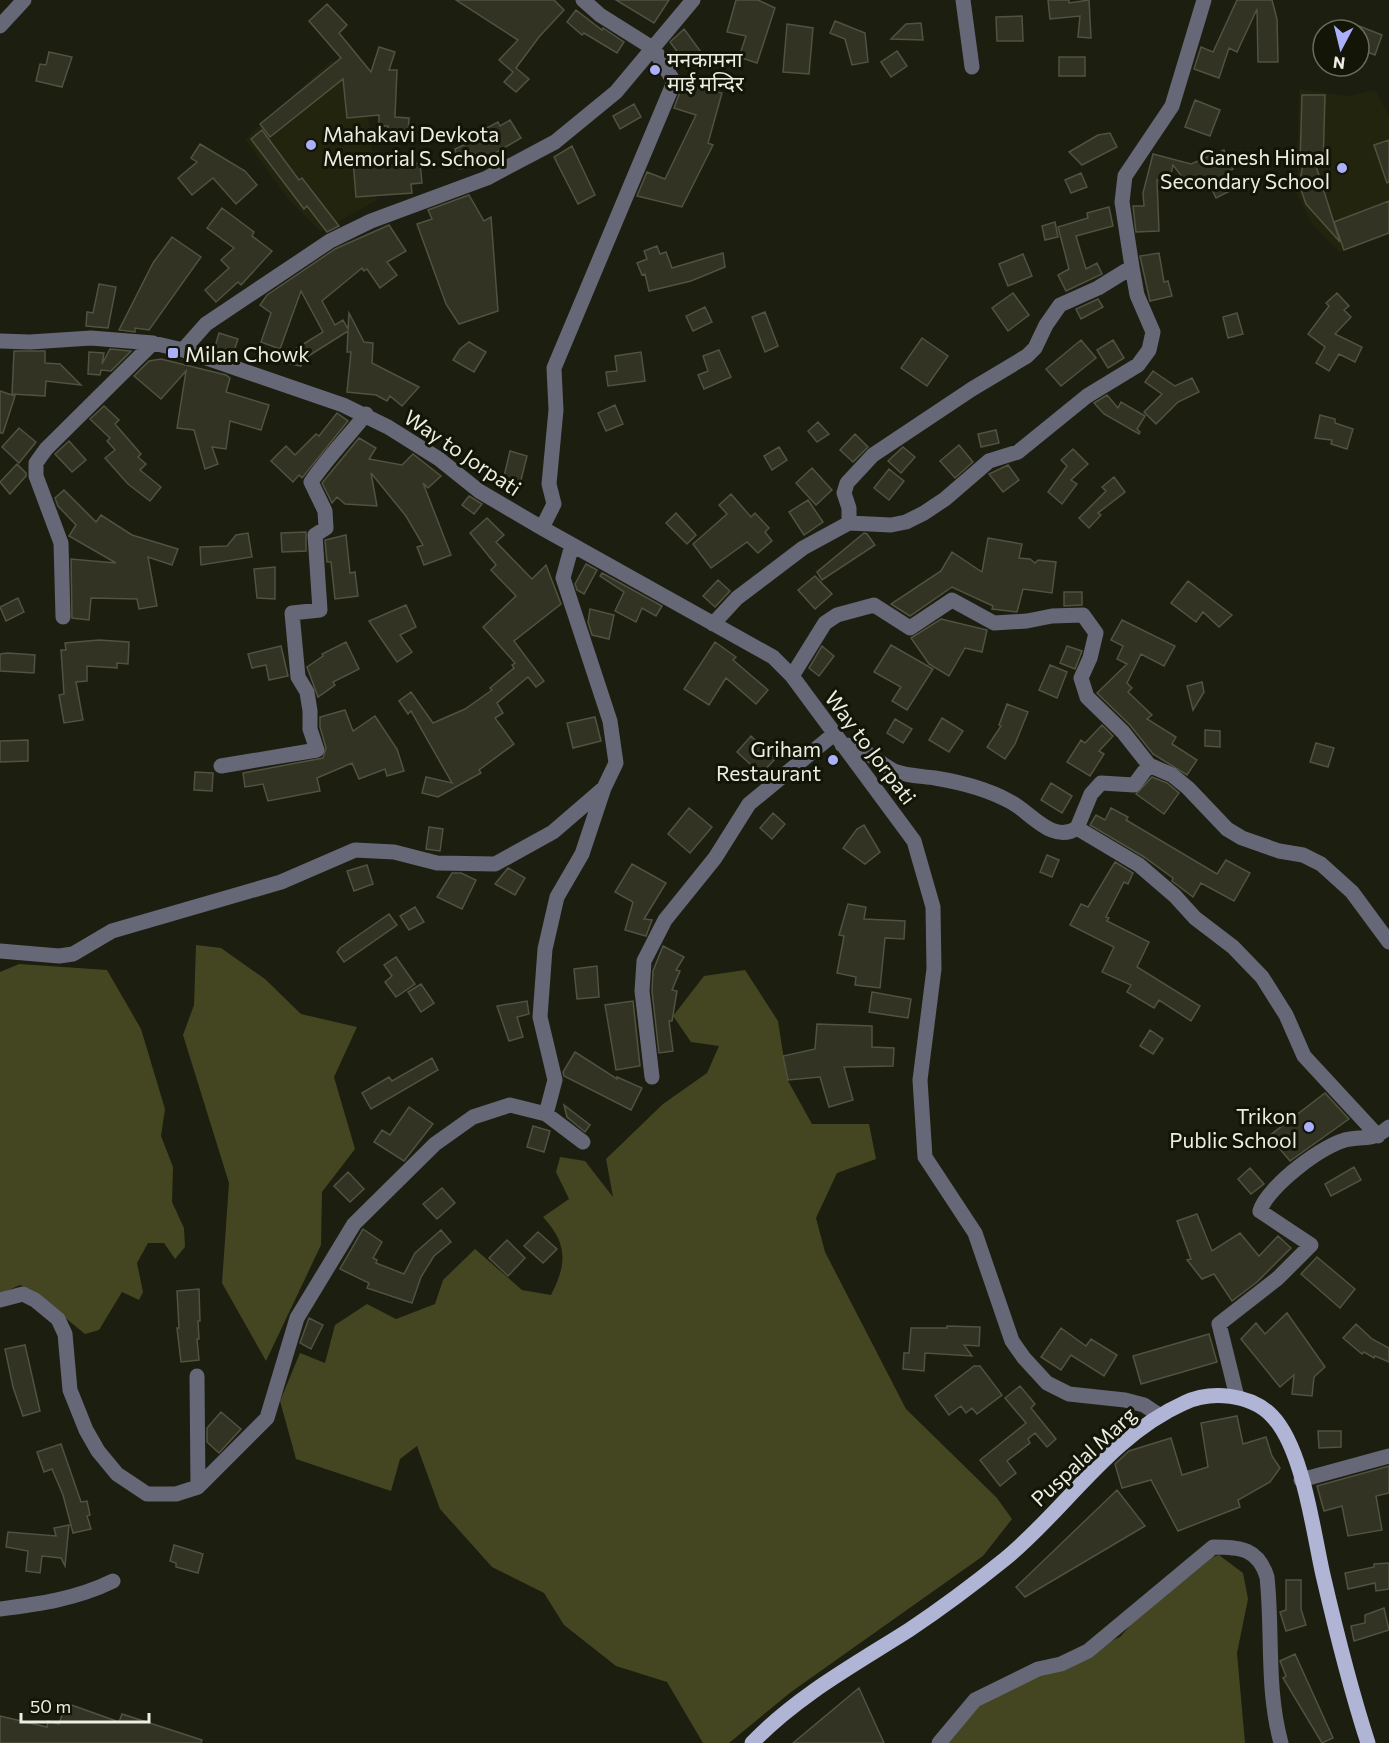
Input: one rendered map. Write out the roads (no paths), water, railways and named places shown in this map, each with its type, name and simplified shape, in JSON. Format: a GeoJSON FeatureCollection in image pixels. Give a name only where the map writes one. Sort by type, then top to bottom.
{"type":"FeatureCollection","features":[{"type":"Feature","properties":{"kind":"main road","name":"Puspalal Marg"},"geometry":{"type":"LineString","coordinates":[[752,1743],[816,1688],[955,1598],[1007,1557],[1108,1456],[1159,1415],[1187,1401],[1212,1396],[1237,1397],[1253,1402],[1270,1413],[1285,1431],[1301,1480],[1343,1656],[1368,1743]]}},
{"type":"Feature","properties":{"kind":"street"},"geometry":{"type":"LineString","coordinates":[[0,26],[24,0]]}},
{"type":"Feature","properties":{"kind":"street"},"geometry":{"type":"LineString","coordinates":[[542,528],[554,504],[549,484],[556,410],[554,368],[674,82],[654,49],[600,15],[583,0]]}},
{"type":"Feature","properties":{"kind":"street"},"geometry":{"type":"LineString","coordinates":[[183,350],[206,324],[330,241],[371,221],[487,178],[555,142],[616,92],[693,0]]}},
{"type":"Feature","properties":{"kind":"street"},"geometry":{"type":"LineString","coordinates":[[963,0],[972,67]]}},
{"type":"Feature","properties":{"kind":"street"},"geometry":{"type":"LineString","coordinates":[[712,624],[737,598],[803,548],[849,523],[891,525],[906,522],[945,499],[989,461],[1018,452],[1087,396],[1138,365],[1149,350],[1153,332],[1137,295],[1122,202],[1125,176],[1173,106],[1204,0]]}},
{"type":"Feature","properties":{"kind":"street"},"geometry":{"type":"LineString","coordinates":[[849,523],[849,508],[844,493],[847,483],[873,455],[972,389],[1027,356],[1035,348],[1046,325],[1060,305],[1098,288],[1132,267]]}},
{"type":"Feature","properties":{"kind":"street","name":"Way to Jorpati"},"geometry":{"type":"LineString","coordinates":[[0,341],[30,342],[91,338],[153,343],[183,350],[366,414],[439,459],[479,491],[773,657],[792,676],[914,840],[933,907],[934,969],[920,1080],[925,1157],[975,1233],[1012,1341],[1047,1383],[1069,1394],[1125,1400],[1144,1405],[1159,1415]]}},
{"type":"Feature","properties":{"kind":"street"},"geometry":{"type":"LineString","coordinates":[[63,617],[61,543],[36,476],[36,463],[46,449],[153,343]]}},
{"type":"Feature","properties":{"kind":"street"},"geometry":{"type":"LineString","coordinates":[[221,766],[317,750],[310,729],[307,692],[298,677],[292,613],[320,610],[315,535],[326,528],[325,511],[311,482],[329,455],[342,445],[366,414]]}},
{"type":"Feature","properties":{"kind":"street"},"geometry":{"type":"LineString","coordinates":[[546,1114],[555,1080],[540,1017],[545,949],[557,897],[582,854],[604,788],[616,763],[610,720],[563,578],[572,545]]}},
{"type":"Feature","properties":{"kind":"street"},"geometry":{"type":"LineString","coordinates":[[792,676],[825,623],[837,615],[864,605],[874,604],[910,628],[952,600],[994,623],[1027,621],[1052,615],[1083,615],[1096,633],[1090,658],[1080,678],[1087,697],[1123,732],[1149,765],[1172,775],[1188,788],[1227,829],[1242,838],[1268,848],[1303,855],[1321,864],[1352,892],[1389,942]]}},
{"type":"Feature","properties":{"kind":"street"},"geometry":{"type":"LineString","coordinates":[[652,1077],[642,991],[644,962],[664,920],[715,858],[749,804],[838,740],[854,745],[901,773],[986,791],[1011,801],[1052,830],[1063,833],[1077,828],[1091,794],[1101,783],[1134,785],[1149,765]]}},
{"type":"Feature","properties":{"kind":"street"},"geometry":{"type":"LineString","coordinates":[[0,951],[60,956],[73,954],[112,931],[280,882],[356,850],[394,852],[437,863],[495,864],[553,832],[604,788]]}},
{"type":"Feature","properties":{"kind":"street"},"geometry":{"type":"LineString","coordinates":[[1077,828],[1139,865],[1175,896],[1195,918],[1233,947],[1262,977],[1286,1015],[1304,1056],[1384,1131],[1368,1139],[1349,1139],[1321,1151],[1281,1182],[1262,1201],[1260,1211],[1311,1245],[1278,1278],[1219,1324],[1237,1397]]}},
{"type":"Feature","properties":{"kind":"street"},"geometry":{"type":"LineString","coordinates":[[0,1300],[22,1294],[35,1300],[58,1319],[65,1334],[70,1390],[86,1430],[98,1451],[117,1474],[147,1494],[176,1494],[198,1487],[267,1418],[297,1318],[354,1224],[435,1144],[473,1117],[510,1105],[546,1114],[583,1143]]}},
{"type":"Feature","properties":{"kind":"street"},"geometry":{"type":"LineString","coordinates":[[197,1376],[198,1487]]}},
{"type":"Feature","properties":{"kind":"street"},"geometry":{"type":"LineString","coordinates":[[1301,1480],[1389,1456]]}},
{"type":"Feature","properties":{"kind":"street"},"geometry":{"type":"LineString","coordinates":[[939,1743],[975,1700],[1038,1669],[1060,1664],[1088,1651],[1213,1548],[1235,1547],[1248,1551],[1262,1563],[1267,1577],[1269,1667],[1274,1717],[1281,1743]]}},
{"type":"Feature","properties":{"kind":"street"},"geometry":{"type":"LineString","coordinates":[[0,1609],[55,1603],[91,1592],[113,1581]]}},
{"type":"Feature","properties":{"kind":"place","name":"मनकामना माई मन्दिर"},"geometry":{"type":"Point","coordinates":[655,70]}},
{"type":"Feature","properties":{"kind":"place","name":"Mahakavi Devkota Memorial S. School"},"geometry":{"type":"Point","coordinates":[311,145]}},
{"type":"Feature","properties":{"kind":"place","name":"Ganesh Himal Secondary School"},"geometry":{"type":"Point","coordinates":[1342,168]}},
{"type":"Feature","properties":{"kind":"place","name":"Milan Chowk"},"geometry":{"type":"Point","coordinates":[173,353]}},
{"type":"Feature","properties":{"kind":"place","name":"Griham Restaurant"},"geometry":{"type":"Point","coordinates":[833,760]}},
{"type":"Feature","properties":{"kind":"place","name":"Trikon Public School"},"geometry":{"type":"Point","coordinates":[1309,1127]}}]}
